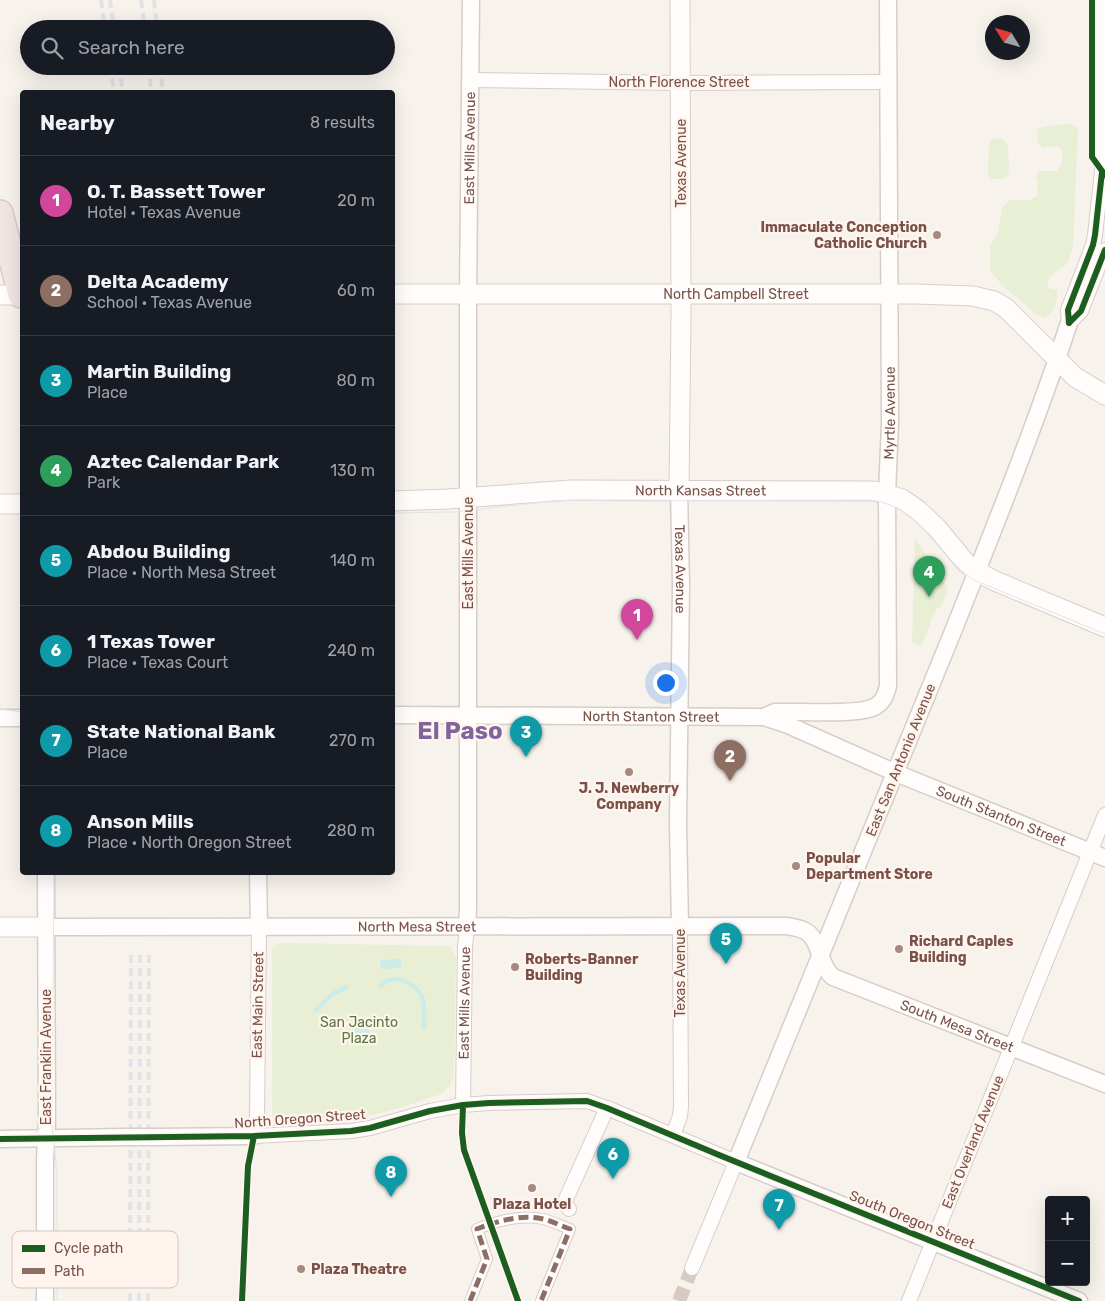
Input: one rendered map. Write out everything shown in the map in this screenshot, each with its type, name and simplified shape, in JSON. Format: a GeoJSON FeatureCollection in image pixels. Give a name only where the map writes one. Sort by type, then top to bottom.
{"type":"FeatureCollection","features":[{"type":"Feature","properties":{"kind":"highway"},"geometry":{"type":"LineString","coordinates":[[0,212],[17,296]]}},
{"type":"Feature","properties":{"kind":"main road","name":"Texas Avenue"},"geometry":{"type":"LineString","coordinates":[[679,490],[681,293],[680,0]]}},
{"type":"Feature","properties":{"kind":"main road","name":"North Campbell Street"},"geometry":{"type":"LineString","coordinates":[[395,294],[681,293],[973,296],[994,301],[1006,308],[1075,377],[1105,395]]}},
{"type":"Feature","properties":{"kind":"main road","name":"North Kansas Street"},"geometry":{"type":"LineString","coordinates":[[395,501],[469,498],[545,491],[874,491],[887,493],[902,499],[918,510],[937,528],[966,563],[976,571],[995,581],[1105,627]]}},
{"type":"Feature","properties":{"kind":"main road"},"geometry":{"type":"LineString","coordinates":[[0,504],[20,504]]}},
{"type":"Feature","properties":{"kind":"main road","name":"North Mesa Street"},"geometry":{"type":"LineString","coordinates":[[0,927],[46,927]]}},
{"type":"Feature","properties":{"kind":"street","name":"East Mills Avenue"},"geometry":{"type":"LineString","coordinates":[[463,1105],[465,947],[468,908],[468,294],[471,0]]}},
{"type":"Feature","properties":{"kind":"street","name":"Myrtle Avenue"},"geometry":{"type":"LineString","coordinates":[[764,717],[775,712],[861,711],[876,706],[883,700],[888,686],[887,493],[890,440],[890,294],[888,0]]}},
{"type":"Feature","properties":{"kind":"street"},"geometry":{"type":"LineString","coordinates":[[1069,323],[1068,310],[1093,245],[1103,172],[1100,0]]}},
{"type":"Feature","properties":{"kind":"street","name":"North Florence Street"},"geometry":{"type":"LineString","coordinates":[[470,80],[681,83],[888,82]]}},
{"type":"Feature","properties":{"kind":"street","name":"East San Antonio Avenue"},"geometry":{"type":"LineString","coordinates":[[692,1268],[896,773],[1015,474],[1069,323],[1081,311],[1105,250]]}},
{"type":"Feature","properties":{"kind":"street","name":"Texas Avenue"},"geometry":{"type":"LineString","coordinates":[[673,1136],[681,1107],[678,824],[681,585],[679,490]]}},
{"type":"Feature","properties":{"kind":"street","name":"North Stanton Street"},"geometry":{"type":"LineString","coordinates":[[395,715],[764,717],[788,724],[896,773]]}},
{"type":"Feature","properties":{"kind":"street"},"geometry":{"type":"LineString","coordinates":[[0,718],[20,718]]}},
{"type":"Feature","properties":{"kind":"street","name":"South Stanton Street"},"geometry":{"type":"LineString","coordinates":[[896,773],[1098,855]]}},
{"type":"Feature","properties":{"kind":"street","name":"East Overland Avenue"},"geometry":{"type":"LineString","coordinates":[[909,1301],[1012,1047],[1098,855],[1105,815]]}},
{"type":"Feature","properties":{"kind":"street","name":"East Franklin Avenue"},"geometry":{"type":"LineString","coordinates":[[45,1231],[46,875]]}},
{"type":"Feature","properties":{"kind":"street","name":"East Main Street"},"geometry":{"type":"LineString","coordinates":[[254,1136],[257,1118],[258,875]]}},
{"type":"Feature","properties":{"kind":"street","name":"North Mesa Street"},"geometry":{"type":"LineString","coordinates":[[46,927],[787,926],[806,931],[812,937],[820,955]]}},
{"type":"Feature","properties":{"kind":"street","name":"South Mesa Street"},"geometry":{"type":"LineString","coordinates":[[820,955],[824,968],[833,977],[1105,1084]]}},
{"type":"Feature","properties":{"kind":"street","name":"North Oregon Street"},"geometry":{"type":"LineString","coordinates":[[0,1139],[254,1136],[351,1132],[430,1111],[463,1105],[587,1101],[736,1162]]}},
{"type":"Feature","properties":{"kind":"street"},"geometry":{"type":"LineString","coordinates":[[569,1209],[566,1200],[607,1108]]}},
{"type":"Feature","properties":{"kind":"street","name":"South Oregon Street"},"geometry":{"type":"LineString","coordinates":[[736,1162],[1079,1301]]}},
{"type":"Feature","properties":{"kind":"street"},"geometry":{"type":"LineString","coordinates":[[470,1301],[487,1259],[476,1229],[500,1220],[524,1218],[542,1219],[570,1229],[541,1301]]}},
{"type":"Feature","properties":{"kind":"street","name":"East Franklin Avenue"},"geometry":{"type":"LineString","coordinates":[[45,1288],[45,1301]]}},
{"type":"Feature","properties":{"kind":"green space"},"geometry":{"type":"Polygon","coordinates":[[[1071,123],[1078,129],[1073,248],[1067,264],[1049,277],[1048,288],[1057,290],[1057,299],[1053,310],[1043,318],[1001,284],[990,270],[990,245],[998,232],[1002,208],[1009,200],[1030,200],[1037,196],[1038,182],[1036,176],[1039,171],[1057,171],[1061,165],[1063,151],[1058,146],[1043,148],[1038,143],[1037,130],[1043,127],[1071,123]]]}},
{"type":"Feature","properties":{"kind":"green space"},"geometry":{"type":"Polygon","coordinates":[[[1002,138],[1008,145],[1009,173],[1004,179],[990,179],[988,174],[989,144],[992,139],[1002,138]]]}},
{"type":"Feature","properties":{"kind":"green space"},"geometry":{"type":"Polygon","coordinates":[[[915,538],[948,589],[942,605],[935,611],[922,645],[916,645],[912,642],[915,538]]]}},
{"type":"Feature","properties":{"kind":"green space","name":"San Jacinto Plaza"},"geometry":{"type":"Polygon","coordinates":[[[279,943],[450,946],[456,957],[454,1075],[451,1084],[441,1094],[397,1109],[363,1117],[315,1121],[278,1121],[273,1118],[272,949],[279,943]]]}},
{"type":"Feature","properties":{"kind":"water"},"geometry":{"type":"Polygon","coordinates":[[[401,959],[401,968],[381,969],[380,960],[401,959]]]}},
{"type":"Feature","properties":{"kind":"water"},"geometry":{"type":"Polygon","coordinates":[[[361,1023],[367,1026],[370,1032],[367,1038],[361,1041],[355,1038],[352,1032],[355,1026],[361,1023]]]}},
{"type":"Feature","properties":{"kind":"waterway"},"geometry":{"type":"LineString","coordinates":[[381,986],[392,979],[398,979],[411,984],[423,1000],[424,1028]]}},
{"type":"Feature","properties":{"kind":"waterway"},"geometry":{"type":"LineString","coordinates":[[316,1010],[331,995],[346,987]]}},
{"type":"Feature","properties":{"kind":"tunnel"},"geometry":{"type":"LineString","coordinates":[[679,1301],[692,1268]]}},
{"type":"Feature","properties":{"kind":"tram line"},"geometry":{"type":"LineString","coordinates":[[395,513],[455,512],[553,501],[583,500],[871,500],[904,512],[927,533],[960,569],[974,580],[1105,634]]}},
{"type":"Feature","properties":{"kind":"tram line"},"geometry":{"type":"LineString","coordinates":[[0,709],[20,712]]}},
{"type":"Feature","properties":{"kind":"tram line"},"geometry":{"type":"LineString","coordinates":[[54,875],[52,1125],[57,1174],[57,1231]]}},
{"type":"Feature","properties":{"kind":"tram line"},"geometry":{"type":"LineString","coordinates":[[0,1143],[9,1143],[31,1136],[42,1126],[50,1111]]}},
{"type":"Feature","properties":{"kind":"tram line"},"geometry":{"type":"LineString","coordinates":[[57,1288],[57,1301]]}},
{"type":"Feature","properties":{"kind":"railway"},"geometry":{"type":"LineString","coordinates":[[101,0],[104,20]]}},
{"type":"Feature","properties":{"kind":"railway"},"geometry":{"type":"LineString","coordinates":[[110,0],[113,20]]}},
{"type":"Feature","properties":{"kind":"railway"},"geometry":{"type":"LineString","coordinates":[[141,0],[144,20]]}},
{"type":"Feature","properties":{"kind":"railway"},"geometry":{"type":"LineString","coordinates":[[154,0],[156,20]]}},
{"type":"Feature","properties":{"kind":"railway"},"geometry":{"type":"LineString","coordinates":[[111,75],[114,90]]}},
{"type":"Feature","properties":{"kind":"railway"},"geometry":{"type":"LineString","coordinates":[[120,75],[123,90]]}},
{"type":"Feature","properties":{"kind":"railway"},"geometry":{"type":"LineString","coordinates":[[150,75],[151,90]]}},
{"type":"Feature","properties":{"kind":"railway"},"geometry":{"type":"LineString","coordinates":[[161,75],[163,90]]}},
{"type":"Feature","properties":{"kind":"railway"},"geometry":{"type":"LineString","coordinates":[[130,1231],[131,950]]}},
{"type":"Feature","properties":{"kind":"railway"},"geometry":{"type":"LineString","coordinates":[[139,1231],[140,950]]}},
{"type":"Feature","properties":{"kind":"railway"},"geometry":{"type":"LineString","coordinates":[[148,1231],[149,950]]}},
{"type":"Feature","properties":{"kind":"railway"},"geometry":{"type":"LineString","coordinates":[[130,1288],[130,1301]]}},
{"type":"Feature","properties":{"kind":"railway"},"geometry":{"type":"LineString","coordinates":[[139,1288],[139,1301]]}},
{"type":"Feature","properties":{"kind":"railway"},"geometry":{"type":"LineString","coordinates":[[148,1288],[148,1301]]}},
{"type":"Feature","properties":{"kind":"marked path"},"geometry":{"type":"LineString","coordinates":[[470,1301],[487,1259],[477,1229],[501,1221],[526,1217],[546,1220],[570,1229],[541,1301]]}},
{"type":"Feature","properties":{"kind":"cycle path"},"geometry":{"type":"LineString","coordinates":[[1092,0],[1092,157],[1105,175]]}},
{"type":"Feature","properties":{"kind":"cycle path"},"geometry":{"type":"LineString","coordinates":[[1069,323],[1068,310],[1093,245],[1102,172]]}},
{"type":"Feature","properties":{"kind":"cycle path"},"geometry":{"type":"LineString","coordinates":[[1069,323],[1081,311],[1105,250]]}},
{"type":"Feature","properties":{"kind":"cycle path"},"geometry":{"type":"LineString","coordinates":[[0,1139],[254,1136],[351,1131],[370,1128],[430,1111],[463,1105],[587,1101],[1079,1301]]}},
{"type":"Feature","properties":{"kind":"cycle path"},"geometry":{"type":"LineString","coordinates":[[463,1105],[462,1133],[464,1150],[518,1301]]}},
{"type":"Feature","properties":{"kind":"cycle path"},"geometry":{"type":"LineString","coordinates":[[242,1301],[248,1166],[254,1136]]}},
{"type":"Feature","properties":{"kind":"place","name":"Immaculate Conception Catholic Church"},"geometry":{"type":"Point","coordinates":[937,235]}},
{"type":"Feature","properties":{"kind":"place","name":"Aztec Calendar Park"},"geometry":{"type":"Point","coordinates":[929,597]}},
{"type":"Feature","properties":{"kind":"place","name":"O. T. Bassett Tower"},"geometry":{"type":"Point","coordinates":[637,640]}},
{"type":"Feature","properties":{"kind":"place","name":"Martin Building"},"geometry":{"type":"Point","coordinates":[526,757]}},
{"type":"Feature","properties":{"kind":"place","name":"J. J. Newberry Company"},"geometry":{"type":"Point","coordinates":[629,772]}},
{"type":"Feature","properties":{"kind":"place","name":"Delta Academy"},"geometry":{"type":"Point","coordinates":[730,781]}},
{"type":"Feature","properties":{"kind":"place","name":"Popular Department Store"},"geometry":{"type":"Point","coordinates":[796,866]}},
{"type":"Feature","properties":{"kind":"place","name":"Richard Caples Building"},"geometry":{"type":"Point","coordinates":[899,949]}},
{"type":"Feature","properties":{"kind":"place","name":"Abdou Building"},"geometry":{"type":"Point","coordinates":[726,964]}},
{"type":"Feature","properties":{"kind":"place","name":"Roberts-Banner Building"},"geometry":{"type":"Point","coordinates":[515,967]}},
{"type":"Feature","properties":{"kind":"place","name":"1 Texas Tower"},"geometry":{"type":"Point","coordinates":[613,1179]}},
{"type":"Feature","properties":{"kind":"place","name":"Plaza Hotel"},"geometry":{"type":"Point","coordinates":[532,1188]}},
{"type":"Feature","properties":{"kind":"place","name":"Anson Mills"},"geometry":{"type":"Point","coordinates":[391,1197]}},
{"type":"Feature","properties":{"kind":"place","name":"State National Bank"},"geometry":{"type":"Point","coordinates":[779,1230]}},
{"type":"Feature","properties":{"kind":"place","name":"Plaza Theatre"},"geometry":{"type":"Point","coordinates":[301,1269]}},
{"type":"Feature","properties":{"kind":"district","name":"El Paso"},"geometry":{"type":"Point","coordinates":[460,731]}}]}
